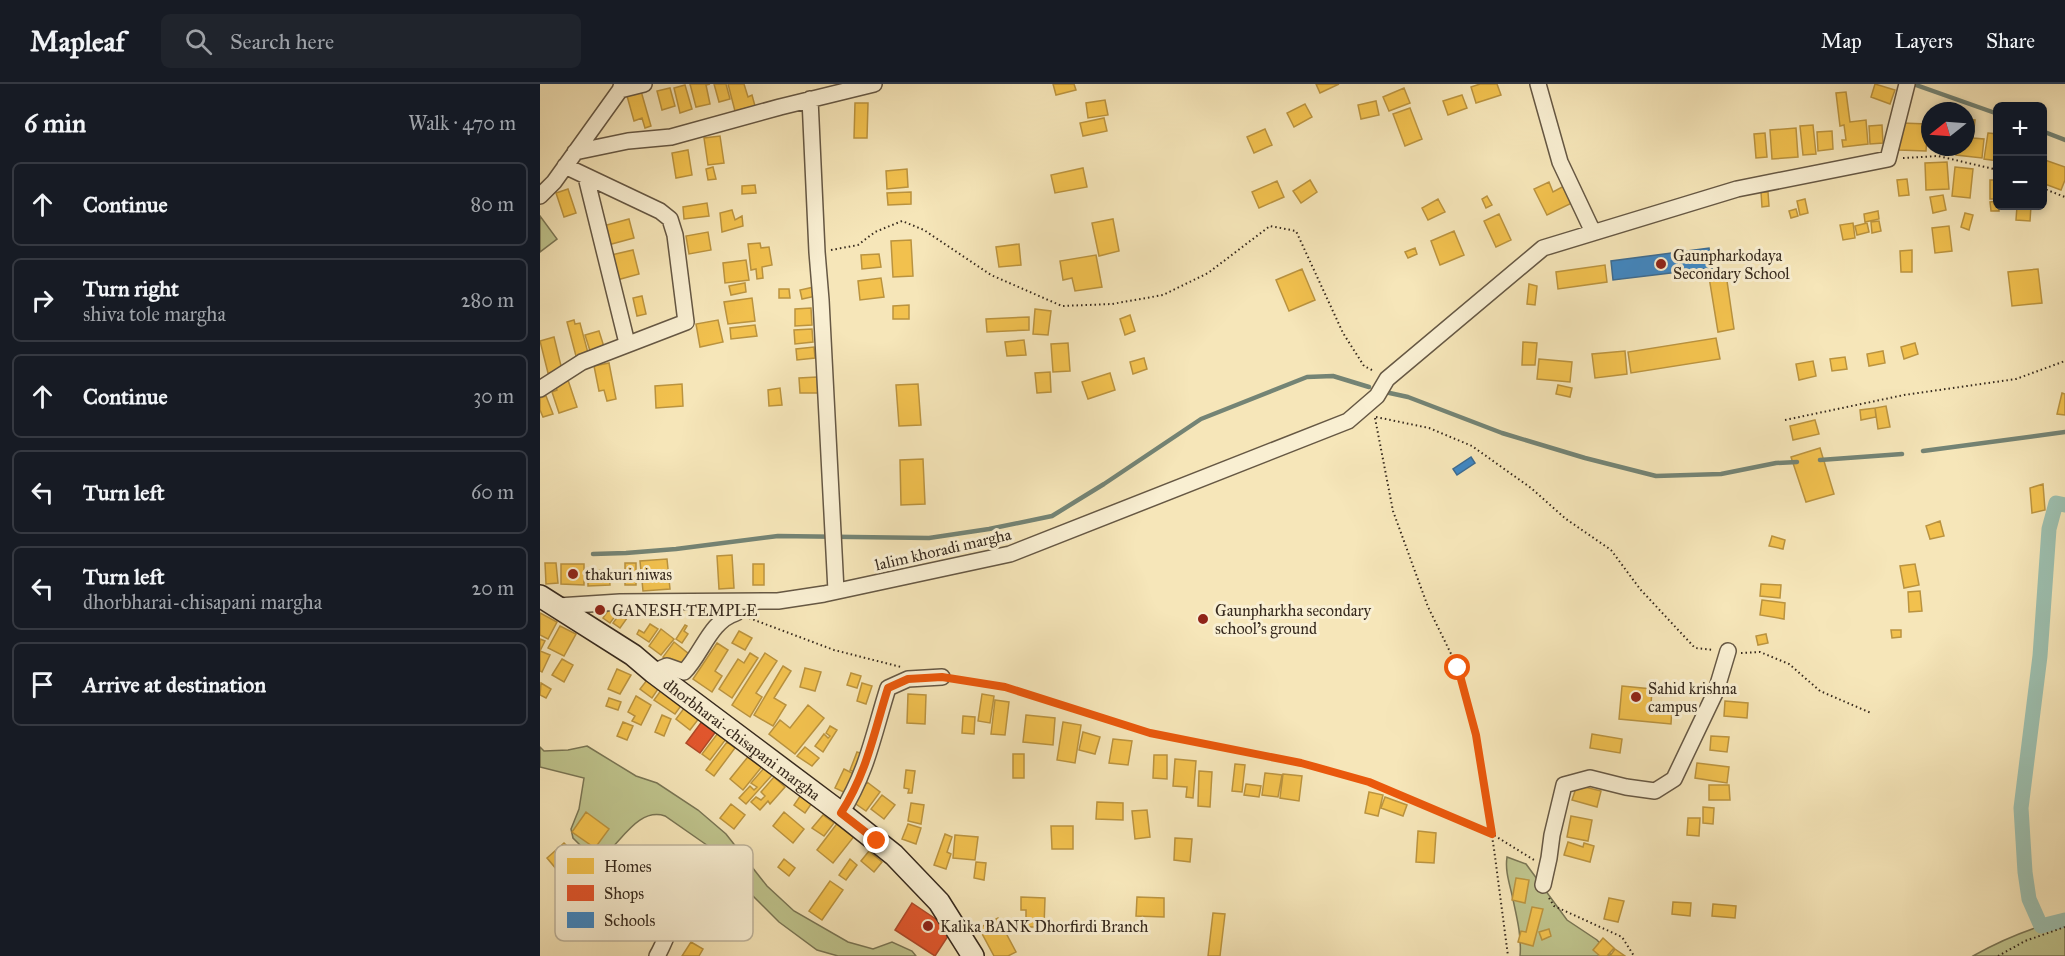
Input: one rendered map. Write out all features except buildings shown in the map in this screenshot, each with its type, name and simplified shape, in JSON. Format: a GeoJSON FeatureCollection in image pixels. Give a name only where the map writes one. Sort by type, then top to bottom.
{"type":"FeatureCollection","features":[{"type":"Feature","properties":{"kind":"street"},"geometry":{"type":"LineString","coordinates":[[540,196],[554,182],[621,87],[644,84]]}},
{"type":"Feature","properties":{"kind":"street"},"geometry":{"type":"LineString","coordinates":[[575,152],[628,141],[671,137],[874,84]]}},
{"type":"Feature","properties":{"kind":"street"},"geometry":{"type":"LineString","coordinates":[[1538,84],[1560,162],[1593,232]]}},
{"type":"Feature","properties":{"kind":"street"},"geometry":{"type":"LineString","coordinates":[[1888,159],[1907,84]]}},
{"type":"Feature","properties":{"kind":"street"},"geometry":{"type":"LineString","coordinates":[[810,99],[836,591]]}},
{"type":"Feature","properties":{"kind":"street","name":"lalim khoradi margha"},"geometry":{"type":"LineString","coordinates":[[549,601],[778,601],[1010,554],[1348,421],[1377,396],[1387,379],[1543,248],[1737,189],[1888,159]]}},
{"type":"Feature","properties":{"kind":"street"},"geometry":{"type":"LineString","coordinates":[[540,389],[582,362],[686,322],[675,235],[670,219],[660,211],[565,166]]}},
{"type":"Feature","properties":{"kind":"street"},"geometry":{"type":"LineString","coordinates":[[586,177],[627,343]]}},
{"type":"Feature","properties":{"kind":"street","name":"dhorbharai-chisapani margha"},"geometry":{"type":"LineString","coordinates":[[549,601],[633,655],[894,855],[939,902],[973,956]]}},
{"type":"Feature","properties":{"kind":"street"},"geometry":{"type":"LineString","coordinates":[[653,672],[667,666],[684,672],[720,622],[736,613]]}},
{"type":"Feature","properties":{"kind":"street"},"geometry":{"type":"LineString","coordinates":[[1543,885],[1564,785],[1590,778],[1655,791],[1674,779],[1716,691],[1728,651]]}},
{"type":"Feature","properties":{"kind":"street"},"geometry":{"type":"LineString","coordinates":[[841,813],[855,792],[862,776],[888,688],[908,679],[942,677]]}},
{"type":"Feature","properties":{"kind":"street"},"geometry":{"type":"LineString","coordinates":[[657,956],[665,941]]}},
{"type":"Feature","properties":{"kind":"path"},"geometry":{"type":"LineString","coordinates":[[1888,159],[1938,156],[1993,169]]}},
{"type":"Feature","properties":{"kind":"path"},"geometry":{"type":"LineString","coordinates":[[2047,190],[2065,197]]}},
{"type":"Feature","properties":{"kind":"path"},"geometry":{"type":"LineString","coordinates":[[817,252],[858,245],[875,232],[902,221],[924,230],[991,275],[1062,306],[1112,304],[1162,295],[1208,273],[1270,226],[1296,231],[1343,333],[1364,366],[1387,379]]}},
{"type":"Feature","properties":{"kind":"path"},"geometry":{"type":"LineString","coordinates":[[1785,420],[1904,395],[2016,379],[2065,361]]}},
{"type":"Feature","properties":{"kind":"path"},"geometry":{"type":"LineString","coordinates":[[1508,956],[1476,735],[1458,668],[1428,607],[1392,511],[1375,417],[1429,428],[1472,446],[1532,488],[1566,519],[1611,550],[1640,589],[1695,648],[1760,652],[1789,664],[1820,691],[1870,713]]}},
{"type":"Feature","properties":{"kind":"path"},"geometry":{"type":"LineString","coordinates":[[736,613],[834,650],[909,669]]}},
{"type":"Feature","properties":{"kind":"path"},"geometry":{"type":"LineString","coordinates":[[942,677],[1005,687],[1150,733],[1301,763],[1369,782],[1492,834],[1538,863],[1543,885],[1554,906],[1622,937],[1634,956]]}},
{"type":"Feature","properties":{"kind":"path"},"geometry":{"type":"LineString","coordinates":[[1998,956],[2025,941],[2065,927]]}},
{"type":"Feature","properties":{"kind":"green space"},"geometry":{"type":"Polygon","coordinates":[[[540,216],[557,239],[540,252],[540,216]]]}},
{"type":"Feature","properties":{"kind":"green space"},"geometry":{"type":"Polygon","coordinates":[[[587,746],[636,776],[657,783],[698,810],[726,834],[735,845],[707,845],[665,816],[655,815],[638,821],[614,845],[580,845],[573,838],[571,829],[579,809],[584,778],[540,767],[540,747],[544,751],[587,746]]]}},
{"type":"Feature","properties":{"kind":"green space"},"geometry":{"type":"Polygon","coordinates":[[[1507,857],[1526,864],[1567,920],[1597,940],[1612,956],[1520,956],[1517,917],[1508,876],[1507,857]]]}},
{"type":"Feature","properties":{"kind":"green space"},"geometry":{"type":"Polygon","coordinates":[[[753,868],[767,886],[794,911],[848,942],[873,949],[892,942],[912,951],[916,956],[838,956],[817,950],[779,922],[753,896],[753,868]]]}},
{"type":"Feature","properties":{"kind":"green space"},"geometry":{"type":"Polygon","coordinates":[[[2065,919],[2065,956],[1973,956],[2018,934],[2065,919]]]}},
{"type":"Feature","properties":{"kind":"waterway"},"geometry":{"type":"LineString","coordinates":[[1913,84],[1993,112]]}},
{"type":"Feature","properties":{"kind":"waterway"},"geometry":{"type":"LineString","coordinates":[[2047,133],[2065,140]]}},
{"type":"Feature","properties":{"kind":"waterway"},"geometry":{"type":"LineString","coordinates":[[593,554],[676,549],[778,536],[929,538],[1052,516],[1201,419],[1307,377],[1333,376],[1369,387]]}},
{"type":"Feature","properties":{"kind":"waterway"},"geometry":{"type":"LineString","coordinates":[[1385,392],[1408,397],[1502,433],[1656,476],[1721,474],[1776,463],[1797,462]]}},
{"type":"Feature","properties":{"kind":"waterway"},"geometry":{"type":"LineString","coordinates":[[1923,451],[2065,432]]}},
{"type":"Feature","properties":{"kind":"waterway"},"geometry":{"type":"LineString","coordinates":[[1820,460],[1902,454]]}},
{"type":"Feature","properties":{"kind":"waterway"},"geometry":{"type":"LineString","coordinates":[[2065,505],[2056,503],[2049,529],[2040,656],[2021,808],[2029,899],[2041,926],[2065,920]]}},
{"type":"Feature","properties":{"kind":"place","name":"Gaunpharkodaya Secondary School"},"geometry":{"type":"Point","coordinates":[1661,264]}},
{"type":"Feature","properties":{"kind":"place","name":"thakuri niwas"},"geometry":{"type":"Point","coordinates":[573,574]}},
{"type":"Feature","properties":{"kind":"place","name":"GANESH TEMPLE"},"geometry":{"type":"Point","coordinates":[600,610]}},
{"type":"Feature","properties":{"kind":"place","name":"Gaunpharkha secondary school's ground"},"geometry":{"type":"Point","coordinates":[1203,619]}},
{"type":"Feature","properties":{"kind":"place","name":"Sahid krishna campus"},"geometry":{"type":"Point","coordinates":[1636,697]}},
{"type":"Feature","properties":{"kind":"place","name":"Kalika BANK Dhorfirdi Branch"},"geometry":{"type":"Point","coordinates":[928,926]}},
{"type":"Feature","properties":{"kind":"route"},"geometry":{"type":"LineString","coordinates":[[877,841],[841,813],[855,792],[862,776],[888,688],[908,679],[942,677],[1005,687],[1150,733],[1301,763],[1369,782],[1492,834],[1476,735],[1458,668]]}}]}
